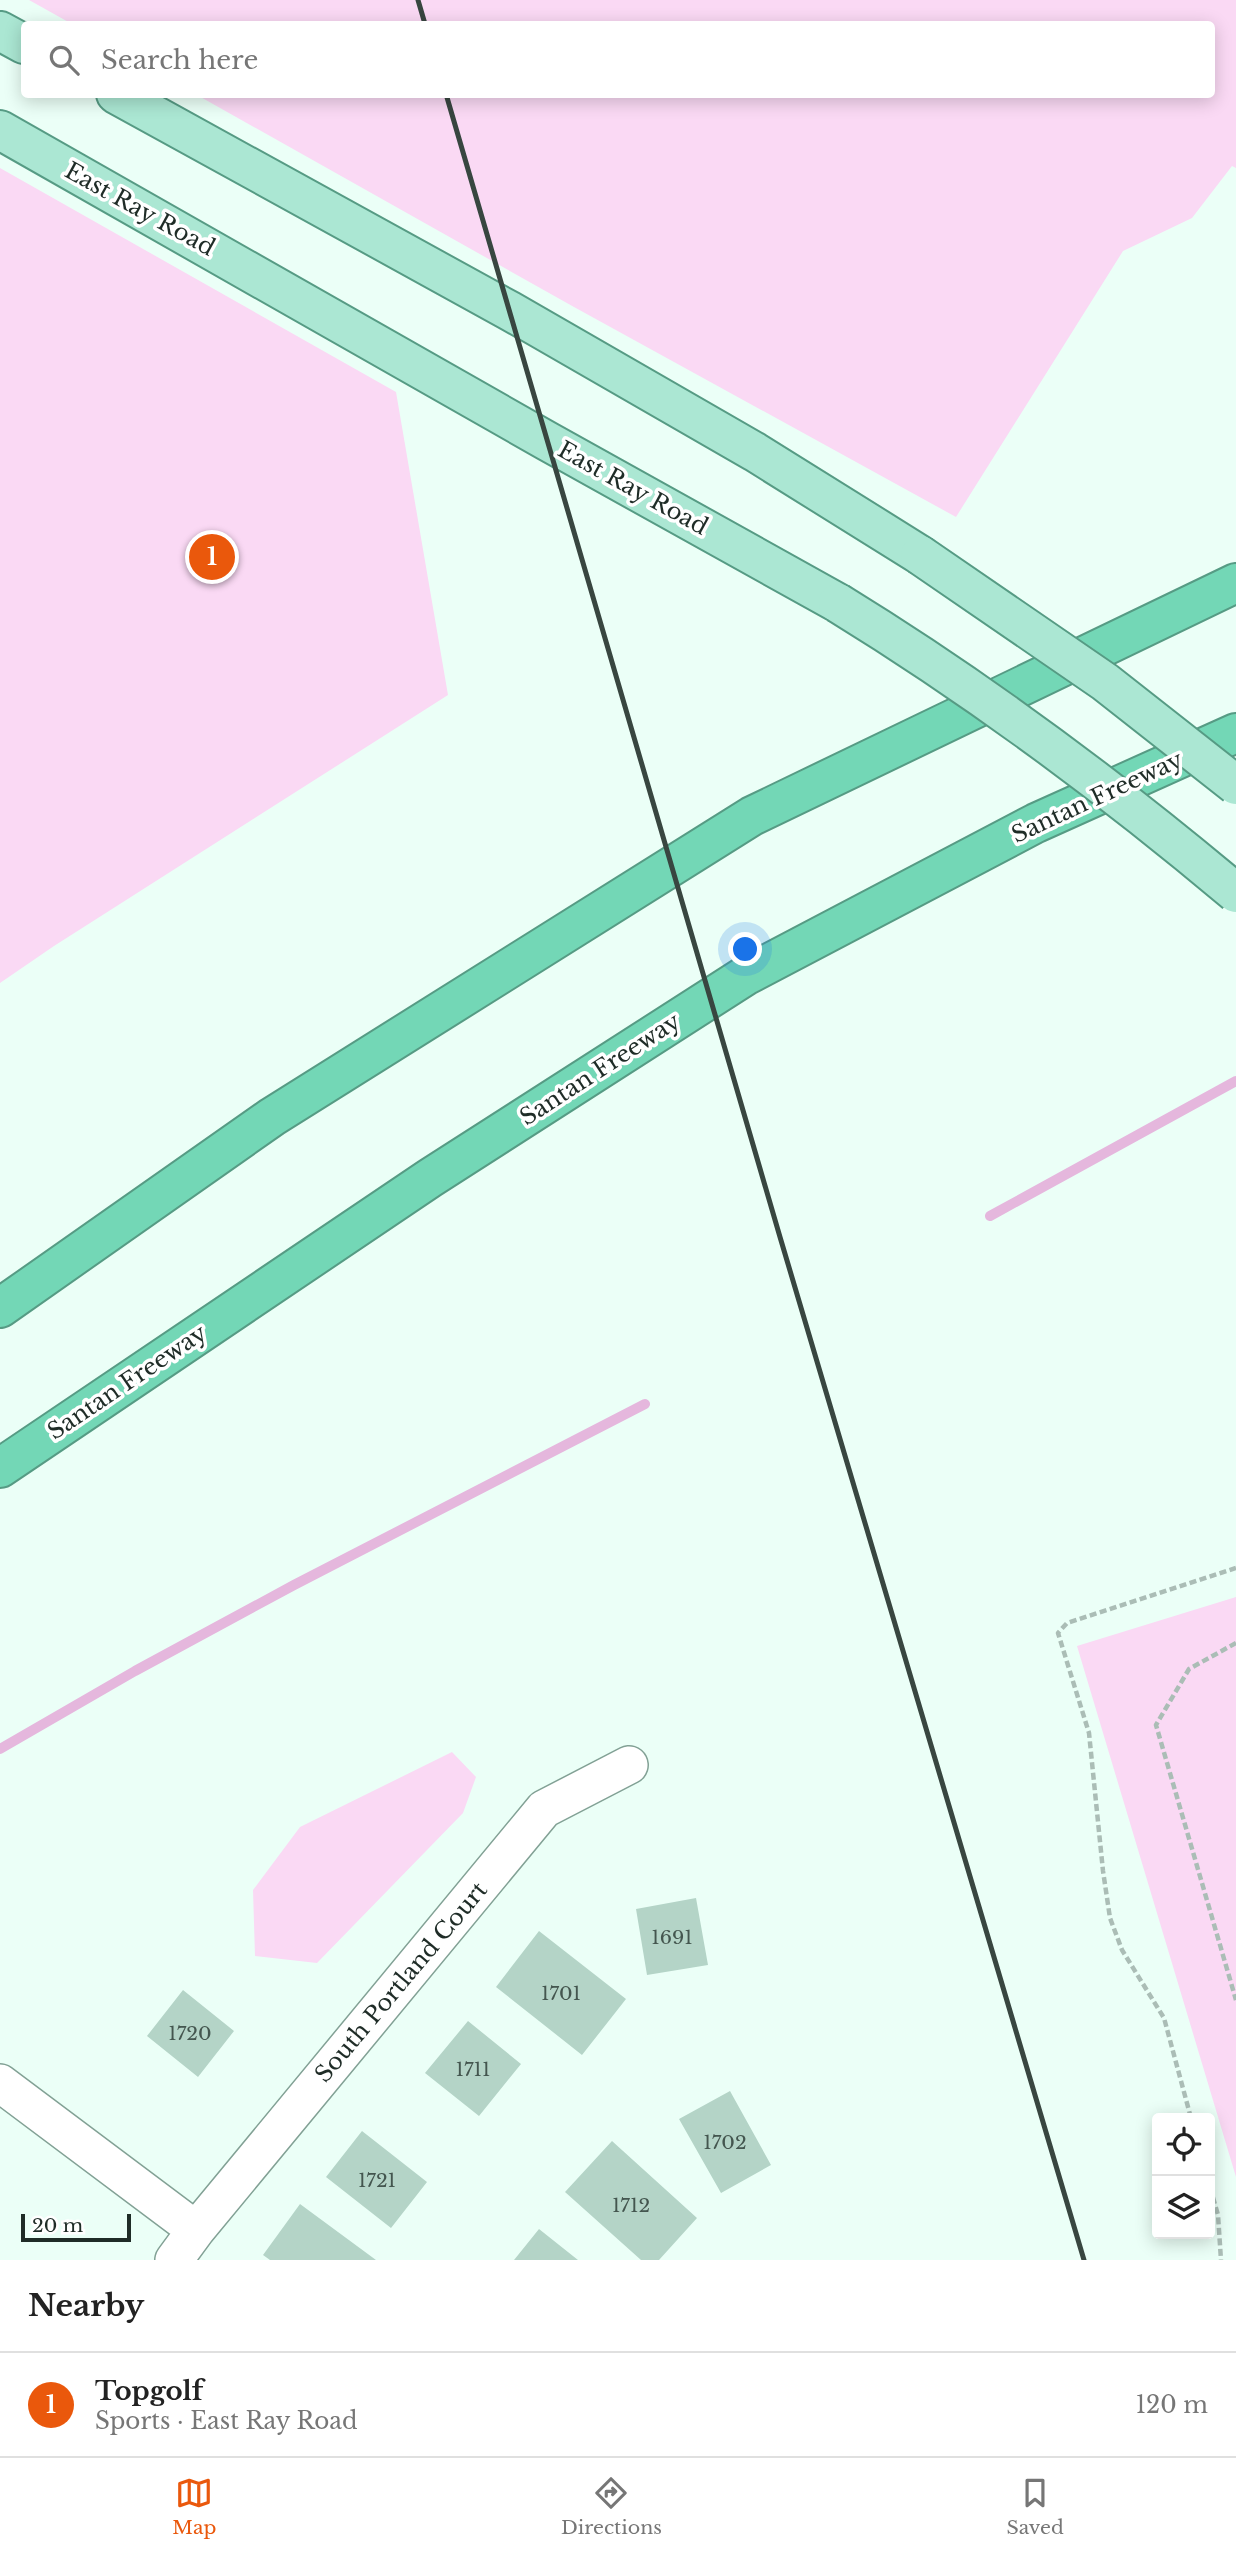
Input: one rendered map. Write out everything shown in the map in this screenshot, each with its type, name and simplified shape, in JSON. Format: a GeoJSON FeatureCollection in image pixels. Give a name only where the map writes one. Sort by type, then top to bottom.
{"type":"FeatureCollection","features":[{"type":"Feature","properties":{"kind":"highway"},"geometry":{"type":"LineString","coordinates":[[0,1308],[272,1117],[752,816],[1236,583]]}},
{"type":"Feature","properties":{"kind":"highway","name":"Santan Freeway"},"geometry":{"type":"LineString","coordinates":[[0,1468],[430,1178],[746,976],[1036,822],[1236,733]]}},
{"type":"Feature","properties":{"kind":"main road"},"geometry":{"type":"LineString","coordinates":[[0,30],[21,42]]}},
{"type":"Feature","properties":{"kind":"main road"},"geometry":{"type":"LineString","coordinates":[[123,98],[533,325],[755,452],[920,555],[1105,681],[1236,785]]}},
{"type":"Feature","properties":{"kind":"main road","name":"East Ray Road"},"geometry":{"type":"LineString","coordinates":[[0,130],[838,603],[914,650],[1033,733],[1177,843],[1236,893]]}},
{"type":"Feature","properties":{"kind":"street","name":"South Portland Court"},"geometry":{"type":"LineString","coordinates":[[174,2260],[544,1809],[629,1765]]}},
{"type":"Feature","properties":{"kind":"street"},"geometry":{"type":"LineString","coordinates":[[0,2083],[197,2230]]}},
{"type":"Feature","properties":{"kind":"path"},"geometry":{"type":"LineString","coordinates":[[1190,2113],[1164,2018],[1122,1950],[1110,1917],[1102,1871],[1089,1734],[1058,1633],[1067,1623],[1236,1568]]}},
{"type":"Feature","properties":{"kind":"path"},"geometry":{"type":"LineString","coordinates":[[1236,1643],[1189,1669],[1156,1725],[1236,2000]]}},
{"type":"Feature","properties":{"kind":"path"},"geometry":{"type":"LineString","coordinates":[[1215,2204],[1221,2260]]}},
{"type":"Feature","properties":{"kind":"shaded area"},"geometry":{"type":"Polygon","coordinates":[[[29,0],[1236,0],[1236,168],[1232,166],[1192,218],[1123,251],[956,517],[202,98],[1215,98],[1215,21],[67,21],[29,0]]]}},
{"type":"Feature","properties":{"kind":"shaded area"},"geometry":{"type":"Polygon","coordinates":[[[0,168],[396,392],[448,695],[0,983],[0,168]]]}},
{"type":"Feature","properties":{"kind":"shaded area"},"geometry":{"type":"Polygon","coordinates":[[[1236,1597],[1236,2177],[1077,1646],[1236,1597]]]}},
{"type":"Feature","properties":{"kind":"shaded area"},"geometry":{"type":"Polygon","coordinates":[[[452,1752],[476,1777],[463,1813],[317,1963],[255,1956],[253,1890],[300,1827],[452,1752]]]}},
{"type":"Feature","properties":{"kind":"building"},"geometry":{"type":"Polygon","coordinates":[[[696,1898],[708,1965],[647,1975],[636,1909],[696,1898]]]}},
{"type":"Feature","properties":{"kind":"building"},"geometry":{"type":"Polygon","coordinates":[[[539,1931],[626,1999],[582,2055],[496,1987],[539,1931]]]}},
{"type":"Feature","properties":{"kind":"building"},"geometry":{"type":"Polygon","coordinates":[[[183,1990],[234,2031],[198,2077],[147,2036],[183,1990]]]}},
{"type":"Feature","properties":{"kind":"building"},"geometry":{"type":"Polygon","coordinates":[[[468,2021],[521,2064],[479,2116],[425,2073],[468,2021]]]}},
{"type":"Feature","properties":{"kind":"building"},"geometry":{"type":"Polygon","coordinates":[[[730,2091],[771,2165],[721,2193],[679,2119],[730,2091]]]}},
{"type":"Feature","properties":{"kind":"building"},"geometry":{"type":"Polygon","coordinates":[[[362,2131],[427,2182],[391,2228],[326,2177],[362,2131]]]}},
{"type":"Feature","properties":{"kind":"building"},"geometry":{"type":"Polygon","coordinates":[[[612,2141],[697,2218],[659,2260],[641,2260],[565,2192],[612,2141]]]}},
{"type":"Feature","properties":{"kind":"building"},"geometry":{"type":"Polygon","coordinates":[[[300,2204],[376,2260],[270,2260],[263,2255],[300,2204]]]}},
{"type":"Feature","properties":{"kind":"building"},"geometry":{"type":"Polygon","coordinates":[[[539,2229],[578,2260],[514,2260],[539,2229]]]}},
{"type":"Feature","properties":{"kind":"waterway"},"geometry":{"type":"LineString","coordinates":[[990,1216],[1236,1081]]}},
{"type":"Feature","properties":{"kind":"waterway"},"geometry":{"type":"LineString","coordinates":[[0,1749],[135,1671],[294,1585],[645,1404]]}},
{"type":"Feature","properties":{"kind":"railway"},"geometry":{"type":"LineString","coordinates":[[418,0],[424,21]]}},
{"type":"Feature","properties":{"kind":"railway"},"geometry":{"type":"LineString","coordinates":[[447,98],[780,1237],[1084,2260]]}},
{"type":"Feature","properties":{"kind":"place","name":"Topgolf"},"geometry":{"type":"Point","coordinates":[212,557]}}]}
